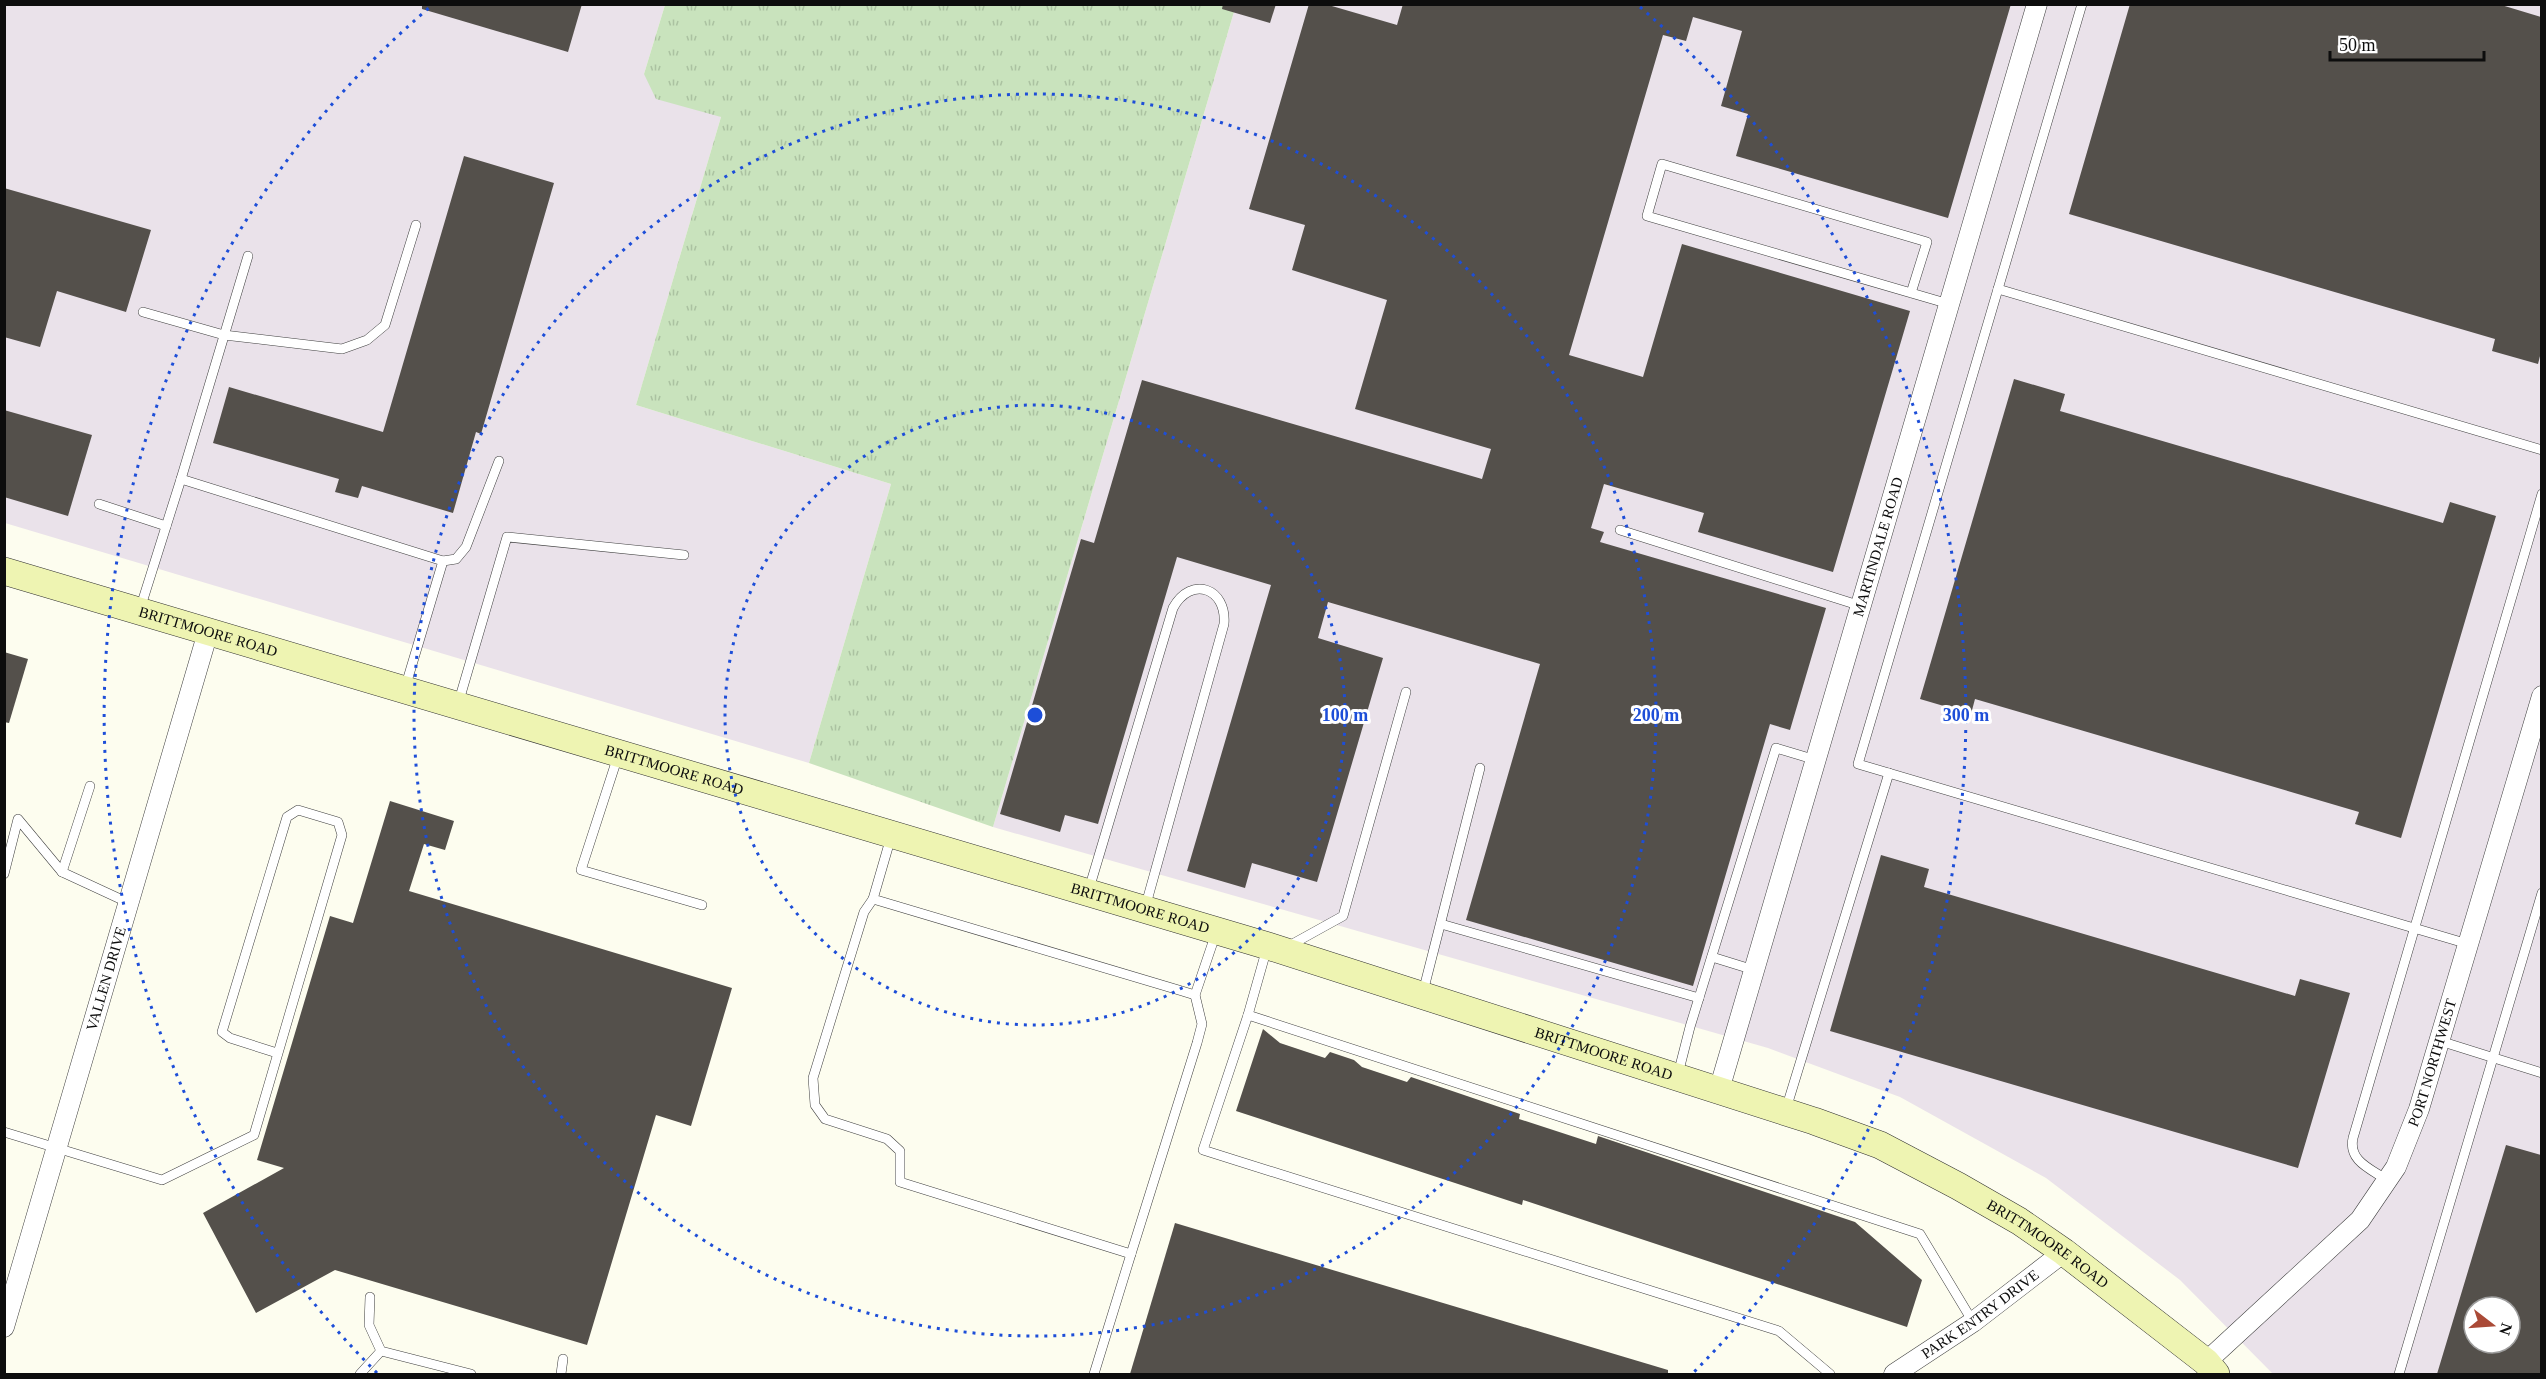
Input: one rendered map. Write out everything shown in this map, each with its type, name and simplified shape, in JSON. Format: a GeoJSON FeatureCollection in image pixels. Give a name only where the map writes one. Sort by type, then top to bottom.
{"type":"FeatureCollection","features":[{"type":"Feature","properties":{"kind":"main road","name":"BRITTMOORE ROAD"},"geometry":{"type":"LineString","coordinates":[[4,571],[1275,948],[1785,1111],[1880,1145],[1958,1185],[2019,1221],[2064,1252],[2211,1368]]}},
{"type":"Feature","properties":{"kind":"street","name":"MARTINDALE ROAD"},"geometry":{"type":"LineString","coordinates":[[1719,1090],[2037,4]]}},
{"type":"Feature","properties":{"kind":"street","name":"VALLEN DRIVE"},"geometry":{"type":"LineString","coordinates":[[4,1327],[208,632]]}},
{"type":"Feature","properties":{"kind":"street","name":"PORT NORTHWEST"},"geometry":{"type":"LineString","coordinates":[[2211,1368],[2360,1220],[2396,1167],[2420,1110],[2541,696]]}},
{"type":"Feature","properties":{"kind":"street","name":"PARK ENTRY DRIVE"},"geometry":{"type":"LineString","coordinates":[[1894,1374],[1973,1322],[2064,1252]]}},
{"type":"Feature","properties":{"kind":"lane"},"geometry":{"type":"LineString","coordinates":[[2082,4],[1858,764],[2468,944]]}},
{"type":"Feature","properties":{"kind":"lane"},"geometry":{"type":"LineString","coordinates":[[1911,293],[1927,242],[1662,164],[1647,216],[1911,293],[1949,304]]}},
{"type":"Feature","properties":{"kind":"lane"},"geometry":{"type":"LineString","coordinates":[[143,312],[224,335],[342,349],[367,340],[385,325],[416,225]]}},
{"type":"Feature","properties":{"kind":"lane"},"geometry":{"type":"LineString","coordinates":[[139,611],[248,256]]}},
{"type":"Feature","properties":{"kind":"lane"},"geometry":{"type":"LineString","coordinates":[[1998,289],[2541,450]]}},
{"type":"Feature","properties":{"kind":"lane"},"geometry":{"type":"LineString","coordinates":[[181,479],[443,561],[456,559],[466,548],[498,461]]}},
{"type":"Feature","properties":{"kind":"lane"},"geometry":{"type":"LineString","coordinates":[[2387,1180],[2356,1159],[2352,1146],[2541,494]]}},
{"type":"Feature","properties":{"kind":"lane"},"geometry":{"type":"LineString","coordinates":[[99,504],[166,525]]}},
{"type":"Feature","properties":{"kind":"lane"},"geometry":{"type":"LineString","coordinates":[[1620,530],[1861,606]]}},
{"type":"Feature","properties":{"kind":"lane"},"geometry":{"type":"LineString","coordinates":[[457,706],[507,537],[684,555]]}},
{"type":"Feature","properties":{"kind":"lane"},"geometry":{"type":"LineString","coordinates":[[404,691],[443,561]]}},
{"type":"Feature","properties":{"kind":"lane"},"geometry":{"type":"LineString","coordinates":[[1088,892],[1173,608],[1180,596],[1191,589],[1207,590],[1221,600],[1225,611],[1224,624],[1145,909]]}},
{"type":"Feature","properties":{"kind":"lane"},"geometry":{"type":"LineString","coordinates":[[1406,692],[1343,916],[1275,948],[1248,1015],[1203,1150],[1779,1331],[1830,1374]]}},
{"type":"Feature","properties":{"kind":"lane"},"geometry":{"type":"LineString","coordinates":[[1677,1076],[1776,748],[1816,760]]}},
{"type":"Feature","properties":{"kind":"lane"},"geometry":{"type":"LineString","coordinates":[[619,754],[581,870],[702,905]]}},
{"type":"Feature","properties":{"kind":"lane"},"geometry":{"type":"LineString","coordinates":[[1422,995],[1479,768]]}},
{"type":"Feature","properties":{"kind":"lane"},"geometry":{"type":"LineString","coordinates":[[1785,1111],[1889,773]]}},
{"type":"Feature","properties":{"kind":"lane"},"geometry":{"type":"LineString","coordinates":[[62,872],[90,786]]}},
{"type":"Feature","properties":{"kind":"lane"},"geometry":{"type":"LineString","coordinates":[[4,1132],[162,1180],[254,1135],[342,835],[338,822],[298,810],[287,817],[222,1032],[230,1038],[277,1053]]}},
{"type":"Feature","properties":{"kind":"lane"},"geometry":{"type":"LineString","coordinates":[[4,874],[18,819],[62,872],[129,903]]}},
{"type":"Feature","properties":{"kind":"lane"},"geometry":{"type":"LineString","coordinates":[[892,834],[873,899],[864,912],[813,1078],[815,1105],[825,1119],[887,1139],[900,1151],[900,1182],[1131,1254]]}},
{"type":"Feature","properties":{"kind":"lane"},"geometry":{"type":"LineString","coordinates":[[2399,1374],[2541,893]]}},
{"type":"Feature","properties":{"kind":"lane"},"geometry":{"type":"LineString","coordinates":[[873,899],[1196,995]]}},
{"type":"Feature","properties":{"kind":"lane"},"geometry":{"type":"LineString","coordinates":[[1441,924],[1700,998]]}},
{"type":"Feature","properties":{"kind":"lane"},"geometry":{"type":"LineString","coordinates":[[1094,1374],[1197,1043],[1202,1024],[1196,995],[1216,930]]}},
{"type":"Feature","properties":{"kind":"lane"},"geometry":{"type":"LineString","coordinates":[[1712,957],[1754,970]]}},
{"type":"Feature","properties":{"kind":"lane"},"geometry":{"type":"LineString","coordinates":[[1248,1015],[1920,1234],[1973,1322]]}},
{"type":"Feature","properties":{"kind":"lane"},"geometry":{"type":"LineString","coordinates":[[2440,1041],[2541,1073]]}},
{"type":"Feature","properties":{"kind":"lane"},"geometry":{"type":"LineString","coordinates":[[370,1297],[369,1324],[381,1351]]}},
{"type":"Feature","properties":{"kind":"lane"},"geometry":{"type":"LineString","coordinates":[[360,1374],[381,1351]]}},
{"type":"Feature","properties":{"kind":"lane"},"geometry":{"type":"LineString","coordinates":[[381,1351],[471,1374]]}},
{"type":"Feature","properties":{"kind":"lane"},"geometry":{"type":"LineString","coordinates":[[561,1374],[563,1359]]}},
{"type":"Feature","properties":{"kind":"shaded area"},"geometry":{"type":"Polygon","coordinates":[[[4,5],[665,5],[644,74],[721,117],[636,405],[891,484],[809,763],[5,523],[4,5]]]}},
{"type":"Feature","properties":{"kind":"shaded area"},"geometry":{"type":"Polygon","coordinates":[[[1236,5],[2541,5],[2541,1374],[2273,1374],[2180,1280],[2046,1178],[1900,1097],[1768,1048],[993,827],[1236,5]]]}},
{"type":"Feature","properties":{"kind":"green space"},"geometry":{"type":"Polygon","coordinates":[[[665,5],[1236,5],[993,827],[809,763],[891,484],[636,405],[721,117],[656,99],[644,74],[665,5]]]}},
{"type":"Feature","properties":{"kind":"building"},"geometry":{"type":"Polygon","coordinates":[[[422,4],[582,4],[568,52],[422,9],[422,4]]]}},
{"type":"Feature","properties":{"kind":"building"},"geometry":{"type":"Polygon","coordinates":[[[1223,4],[1276,4],[1270,23],[1222,9],[1223,4]]]}},
{"type":"Feature","properties":{"kind":"building"},"geometry":{"type":"Polygon","coordinates":[[[1309,4],[1325,4],[1397,25],[1403,4],[2011,4],[1948,218],[1736,156],[1748,114],[1721,106],[1742,31],[1693,17],[1686,41],[1663,35],[1569,355],[1643,377],[1682,244],[1910,311],[1833,572],[1698,532],[1704,513],[1604,484],[1591,528],[1604,532],[1600,542],[1826,608],[1790,730],[1770,724],[1693,986],[1466,920],[1540,664],[1328,602],[1318,638],[1383,658],[1317,882],[1252,863],[1245,888],[1187,871],[1271,585],[1177,557],[1098,824],[1065,815],[1060,832],[1000,814],[1081,539],[1094,543],[1142,380],[1482,479],[1491,449],[1355,409],[1387,300],[1292,270],[1305,225],[1249,209],[1309,4]]]}},
{"type":"Feature","properties":{"kind":"building"},"geometry":{"type":"Polygon","coordinates":[[[2130,4],[2498,4],[2541,17],[2541,352],[2538,364],[2492,351],[2495,339],[2069,214],[2130,4]]]}},
{"type":"Feature","properties":{"kind":"building"},"geometry":{"type":"Polygon","coordinates":[[[464,156],[554,183],[481,434],[476,432],[453,513],[362,486],[358,498],[335,492],[339,479],[213,443],[229,387],[383,432],[464,156]]]}},
{"type":"Feature","properties":{"kind":"building"},"geometry":{"type":"Polygon","coordinates":[[[4,188],[151,230],[126,312],[57,291],[40,347],[4,337],[4,188]]]}},
{"type":"Feature","properties":{"kind":"building"},"geometry":{"type":"Polygon","coordinates":[[[2014,379],[2065,394],[2060,411],[2443,523],[2450,502],[2496,516],[2401,838],[2355,824],[2359,812],[1975,699],[1971,714],[1920,699],[2014,379]]]}},
{"type":"Feature","properties":{"kind":"building"},"geometry":{"type":"Polygon","coordinates":[[[4,410],[92,435],[68,516],[4,497],[4,410]]]}},
{"type":"Feature","properties":{"kind":"building"},"geometry":{"type":"Polygon","coordinates":[[[4,652],[28,659],[9,723],[4,722],[4,652]]]}},
{"type":"Feature","properties":{"kind":"building"},"geometry":{"type":"Polygon","coordinates":[[[390,801],[454,821],[445,850],[424,844],[409,891],[732,988],[691,1126],[656,1115],[587,1345],[335,1270],[256,1313],[203,1213],[284,1168],[257,1160],[330,916],[353,923],[390,801]]]}},
{"type":"Feature","properties":{"kind":"building"},"geometry":{"type":"Polygon","coordinates":[[[1881,855],[1929,869],[1924,887],[2295,996],[2300,979],[2350,993],[2298,1168],[1830,1031],[1881,855]]]}},
{"type":"Feature","properties":{"kind":"building"},"geometry":{"type":"Polygon","coordinates":[[[1263,1029],[1280,1043],[1325,1058],[1330,1052],[1354,1060],[1362,1067],[1407,1082],[1411,1077],[1520,1114],[1519,1119],[1596,1144],[1598,1136],[1855,1222],[1922,1280],[1907,1327],[1523,1200],[1522,1205],[1236,1111],[1263,1029]]]}},
{"type":"Feature","properties":{"kind":"building"},"geometry":{"type":"Polygon","coordinates":[[[2506,1145],[2541,1155],[2541,1374],[2437,1374],[2506,1145]]]}},
{"type":"Feature","properties":{"kind":"building"},"geometry":{"type":"Polygon","coordinates":[[[1175,1223],[1668,1370],[1668,1374],[1130,1374],[1175,1223]]]}}]}
